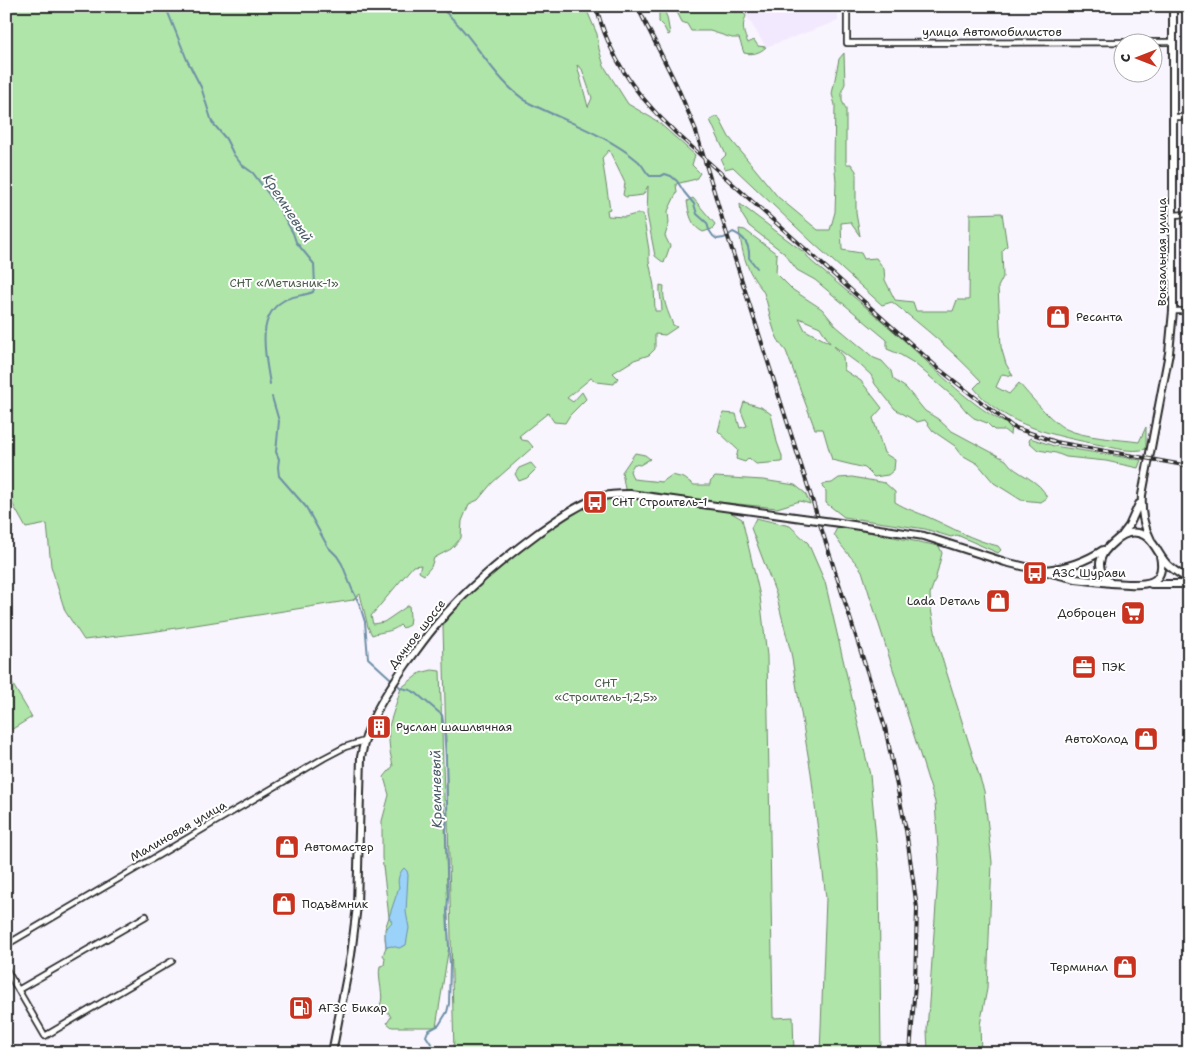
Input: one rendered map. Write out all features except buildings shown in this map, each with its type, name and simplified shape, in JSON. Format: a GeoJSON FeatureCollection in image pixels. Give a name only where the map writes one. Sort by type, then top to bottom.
{"type":"FeatureCollection","features":[{"type":"Feature","properties":{"kind":"main road","name":"Вокзальная улица"},"geometry":{"type":"LineString","coordinates":[[1142,495],[1169,353],[1173,311],[1173,6]]}},
{"type":"Feature","properties":{"kind":"main road","name":"Дачное шоссе"},"geometry":{"type":"LineString","coordinates":[[332,1053],[351,955],[357,906],[361,757],[364,741],[373,715],[390,687],[436,624],[494,568],[569,511],[602,496],[630,494],[924,536],[1005,562],[1076,579],[1111,583]]}},
{"type":"Feature","properties":{"kind":"main road"},"geometry":{"type":"LineString","coordinates":[[1041,570],[1067,567],[1080,563],[1104,550],[1122,535],[1136,514],[1142,495]]}},
{"type":"Feature","properties":{"kind":"main road"},"geometry":{"type":"LineString","coordinates":[[1142,495],[1141,509],[1143,521],[1150,540],[1168,566],[1189,579]]}},
{"type":"Feature","properties":{"kind":"main road"},"geometry":{"type":"LineString","coordinates":[[1122,535],[1140,533],[1150,540]]}},
{"type":"Feature","properties":{"kind":"main road"},"geometry":{"type":"LineString","coordinates":[[1104,550],[1101,557],[1101,571],[1104,577],[1111,583],[1189,584]]}},
{"type":"Feature","properties":{"kind":"main road"},"geometry":{"type":"LineString","coordinates":[[1147,584],[1158,578],[1160,574],[1162,562],[1160,556]]}},
{"type":"Feature","properties":{"kind":"street","name":"улица Автомобилистов"},"geometry":{"type":"LineString","coordinates":[[847,6],[847,43],[1173,42]]}},
{"type":"Feature","properties":{"kind":"street"},"geometry":{"type":"LineString","coordinates":[[1174,117],[1189,117]]}},
{"type":"Feature","properties":{"kind":"street"},"geometry":{"type":"LineString","coordinates":[[1173,215],[1189,214]]}},
{"type":"Feature","properties":{"kind":"street"},"geometry":{"type":"LineString","coordinates":[[1173,311],[1189,311]]}},
{"type":"Feature","properties":{"kind":"street","name":"Малиновая улица"},"geometry":{"type":"LineString","coordinates":[[6,945],[345,746],[364,741]]}},
{"type":"Feature","properties":{"kind":"street"},"geometry":{"type":"LineString","coordinates":[[18,990],[146,916]]}},
{"type":"Feature","properties":{"kind":"street"},"geometry":{"type":"LineString","coordinates":[[6,969],[45,1036],[172,961]]}},
{"type":"Feature","properties":{"kind":"shaded area"},"geometry":{"type":"Polygon","coordinates":[[[740,6],[838,6],[838,21],[766,47],[740,6]]]}},
{"type":"Feature","properties":{"kind":"green space","name":"СНТ «Метизник-1»"},"geometry":{"type":"Polygon","coordinates":[[[6,6],[585,6],[597,34],[604,66],[628,104],[657,121],[695,155],[692,165],[700,173],[696,179],[676,184],[677,192],[668,211],[669,223],[665,236],[670,246],[664,263],[655,256],[647,214],[648,186],[643,195],[626,197],[623,195],[625,183],[609,150],[602,158],[610,209],[607,210],[608,216],[625,217],[643,214],[654,286],[655,311],[662,311],[660,285],[664,286],[666,306],[673,325],[677,327],[665,335],[655,334],[655,349],[649,355],[634,360],[613,373],[618,378],[614,384],[597,382],[591,378],[567,398],[573,402],[582,392],[586,399],[570,415],[565,423],[554,422],[548,413],[519,436],[522,440],[528,441],[533,447],[492,483],[478,500],[469,504],[462,521],[461,538],[451,549],[434,558],[431,567],[424,575],[419,572],[421,565],[413,566],[371,616],[373,624],[384,622],[409,605],[409,625],[403,628],[400,625],[390,631],[372,635],[368,627],[360,594],[353,600],[151,632],[84,640],[65,611],[51,566],[47,524],[26,528],[6,492],[6,6]],[[577,65],[588,107],[592,98],[582,69],[577,65]]]}},
{"type":"Feature","properties":{"kind":"green space"},"geometry":{"type":"Polygon","coordinates":[[[659,6],[662,6],[667,17],[670,34],[668,35],[659,22],[659,6]]]}},
{"type":"Feature","properties":{"kind":"green space"},"geometry":{"type":"Polygon","coordinates":[[[674,6],[732,6],[735,12],[742,10],[746,16],[743,27],[748,43],[754,40],[758,46],[766,47],[756,53],[744,53],[739,38],[732,38],[710,31],[691,31],[687,24],[682,22],[674,6]]]}},
{"type":"Feature","properties":{"kind":"green space"},"geometry":{"type":"Polygon","coordinates":[[[844,53],[845,84],[842,90],[842,101],[846,109],[846,164],[851,164],[856,171],[856,213],[860,236],[850,222],[841,223],[842,250],[861,253],[864,259],[876,258],[884,269],[885,280],[895,300],[913,302],[916,311],[953,311],[957,300],[969,300],[970,214],[1002,213],[1007,246],[1002,251],[1003,277],[998,287],[1001,347],[1006,364],[1013,376],[1002,374],[996,387],[1009,394],[1019,383],[1055,421],[1074,432],[1102,438],[1139,442],[1146,427],[1146,449],[1123,450],[1066,438],[1032,427],[1000,412],[974,388],[981,381],[938,340],[892,302],[882,305],[733,167],[725,169],[721,160],[726,155],[710,120],[718,116],[729,137],[778,197],[818,230],[830,230],[835,212],[836,181],[834,160],[835,105],[832,94],[839,59],[844,53]]]}},
{"type":"Feature","properties":{"kind":"green space"},"geometry":{"type":"Polygon","coordinates":[[[693,198],[715,224],[712,229],[703,232],[693,223],[687,201],[693,198]]]}},
{"type":"Feature","properties":{"kind":"green space"},"geometry":{"type":"Polygon","coordinates":[[[740,204],[805,253],[811,261],[969,399],[1011,426],[1010,435],[1004,430],[994,430],[987,423],[974,418],[957,400],[914,363],[887,349],[887,340],[815,280],[797,270],[784,253],[749,226],[741,213],[740,204]]]}},
{"type":"Feature","properties":{"kind":"green space"},"geometry":{"type":"Polygon","coordinates":[[[739,229],[745,230],[777,254],[776,273],[793,290],[822,309],[836,326],[874,358],[882,361],[891,371],[893,379],[906,388],[925,411],[950,430],[1006,460],[1015,470],[1039,486],[1047,498],[1041,502],[1021,500],[994,483],[978,464],[962,455],[955,446],[933,431],[925,420],[917,422],[895,409],[875,384],[871,375],[834,346],[843,357],[844,370],[861,381],[882,408],[873,418],[884,453],[895,460],[894,470],[888,475],[874,477],[865,468],[832,460],[823,429],[815,429],[786,351],[774,331],[764,293],[747,266],[739,229]],[[799,318],[805,330],[830,343],[820,327],[799,318]]]}},
{"type":"Feature","properties":{"kind":"green space"},"geometry":{"type":"Polygon","coordinates":[[[744,402],[761,407],[771,414],[782,462],[756,464],[749,458],[745,462],[736,459],[738,450],[718,431],[723,413],[736,414],[740,428],[747,426],[741,411],[744,402]]]}},
{"type":"Feature","properties":{"kind":"green space"},"geometry":{"type":"Polygon","coordinates":[[[1030,438],[1054,446],[1141,460],[1138,468],[1106,461],[1066,457],[1038,450],[1029,442],[1030,438]]]}},
{"type":"Feature","properties":{"kind":"green space"},"geometry":{"type":"Polygon","coordinates":[[[635,453],[645,455],[650,459],[640,465],[634,464],[630,471],[633,479],[662,482],[672,475],[684,478],[694,485],[710,485],[710,482],[715,477],[763,480],[795,485],[805,493],[810,504],[800,501],[777,508],[630,493],[625,489],[622,472],[635,453]]]}},
{"type":"Feature","properties":{"kind":"green space"},"geometry":{"type":"Polygon","coordinates":[[[531,463],[536,469],[527,478],[519,481],[515,474],[519,468],[531,463]]]}},
{"type":"Feature","properties":{"kind":"green space"},"geometry":{"type":"Polygon","coordinates":[[[852,477],[885,483],[895,492],[895,502],[907,509],[970,537],[998,546],[1001,550],[998,553],[957,535],[951,537],[925,529],[844,517],[826,503],[826,491],[822,487],[823,484],[832,483],[839,478],[852,477]]]}},
{"type":"Feature","properties":{"kind":"green space","name":"СНТ «Строитель-1,2,5»"},"geometry":{"type":"Polygon","coordinates":[[[626,497],[730,512],[742,519],[760,596],[767,656],[773,1018],[793,1017],[794,1053],[454,1053],[443,626],[469,593],[489,574],[535,538],[578,510],[595,502],[626,497]]]}},
{"type":"Feature","properties":{"kind":"green space"},"geometry":{"type":"Polygon","coordinates":[[[756,518],[790,526],[808,543],[825,582],[870,775],[879,870],[881,1053],[820,1053],[826,898],[811,773],[791,653],[776,594],[751,528],[756,518]]]}},
{"type":"Feature","properties":{"kind":"green space"},"geometry":{"type":"Polygon","coordinates":[[[838,526],[939,546],[942,553],[930,594],[931,609],[937,642],[984,791],[992,862],[987,989],[980,1025],[981,1053],[928,1053],[927,1030],[939,863],[935,802],[862,571],[834,534],[838,526]]]}},
{"type":"Feature","properties":{"kind":"green space"},"geometry":{"type":"Polygon","coordinates":[[[432,670],[440,671],[449,946],[436,1027],[392,1027],[387,1023],[391,1017],[388,1012],[383,1011],[380,1005],[382,997],[379,977],[380,966],[384,965],[385,929],[389,917],[382,858],[382,821],[389,795],[384,777],[393,766],[388,729],[401,688],[420,673],[432,670]]]}},
{"type":"Feature","properties":{"kind":"green space"},"geometry":{"type":"Polygon","coordinates":[[[6,673],[32,717],[6,733],[6,673]]]}},
{"type":"Feature","properties":{"kind":"water"},"geometry":{"type":"Polygon","coordinates":[[[404,868],[408,875],[406,912],[409,928],[406,945],[399,948],[386,947],[386,931],[392,922],[389,917],[399,887],[399,877],[404,868]]]}},
{"type":"Feature","properties":{"kind":"waterway","name":"Кремневый"},"geometry":{"type":"LineString","coordinates":[[167,6],[187,60],[201,87],[212,122],[226,139],[234,155],[242,165],[253,173],[279,208],[296,242],[314,264],[315,285],[313,292],[286,299],[274,308],[269,317],[264,339],[270,384]]}},
{"type":"Feature","properties":{"kind":"waterway"},"geometry":{"type":"LineString","coordinates":[[438,6],[462,29],[493,69],[516,93],[529,103],[585,129],[626,152],[638,161],[650,176],[665,174],[671,176],[694,204],[697,214],[707,223],[713,236],[717,239],[724,238],[733,232],[744,239],[748,246],[749,258],[757,268]]}},
{"type":"Feature","properties":{"kind":"waterway","name":"Кремневый"},"geometry":{"type":"LineString","coordinates":[[272,397],[279,421],[276,452],[279,459],[279,476],[306,507],[328,547],[342,564],[365,622],[368,658],[401,688],[416,693],[442,715],[446,759],[447,912],[450,965],[447,1012],[439,1025],[428,1031],[426,1036],[437,1053]]}},
{"type":"Feature","properties":{"kind":"railway"},"geometry":{"type":"LineString","coordinates":[[596,6],[616,59],[631,83],[652,109],[676,133],[939,369],[1013,427],[1056,442],[1189,466]]}},
{"type":"Feature","properties":{"kind":"railway"},"geometry":{"type":"LineString","coordinates":[[637,6],[677,86],[695,128],[725,228],[885,727],[906,830],[917,908],[915,984],[910,1053]]}},
{"type":"Feature","properties":{"kind":"place","name":"Ресанта"},"geometry":{"type":"Point","coordinates":[1058,317]}},
{"type":"Feature","properties":{"kind":"place","name":"СНТ Строитель-1"},"geometry":{"type":"Point","coordinates":[595,502]}},
{"type":"Feature","properties":{"kind":"place","name":"АЗС Шурави"},"geometry":{"type":"Point","coordinates":[1035,573]}},
{"type":"Feature","properties":{"kind":"place","name":"Lada Dеталь"},"geometry":{"type":"Point","coordinates":[998,601]}},
{"type":"Feature","properties":{"kind":"place","name":"Доброцен"},"geometry":{"type":"Point","coordinates":[1133,613]}},
{"type":"Feature","properties":{"kind":"place","name":"ПЭК"},"geometry":{"type":"Point","coordinates":[1084,667]}},
{"type":"Feature","properties":{"kind":"place","name":"Руслан шашлычная"},"geometry":{"type":"Point","coordinates":[379,727]}},
{"type":"Feature","properties":{"kind":"place","name":"АвтоХолод"},"geometry":{"type":"Point","coordinates":[1146,739]}},
{"type":"Feature","properties":{"kind":"place","name":"Автомастер"},"geometry":{"type":"Point","coordinates":[287,847]}},
{"type":"Feature","properties":{"kind":"place","name":"Подъёмник"},"geometry":{"type":"Point","coordinates":[284,904]}},
{"type":"Feature","properties":{"kind":"place","name":"Терминал"},"geometry":{"type":"Point","coordinates":[1125,967]}},
{"type":"Feature","properties":{"kind":"place","name":"АГЗС Бикар"},"geometry":{"type":"Point","coordinates":[301,1008]}}]}
